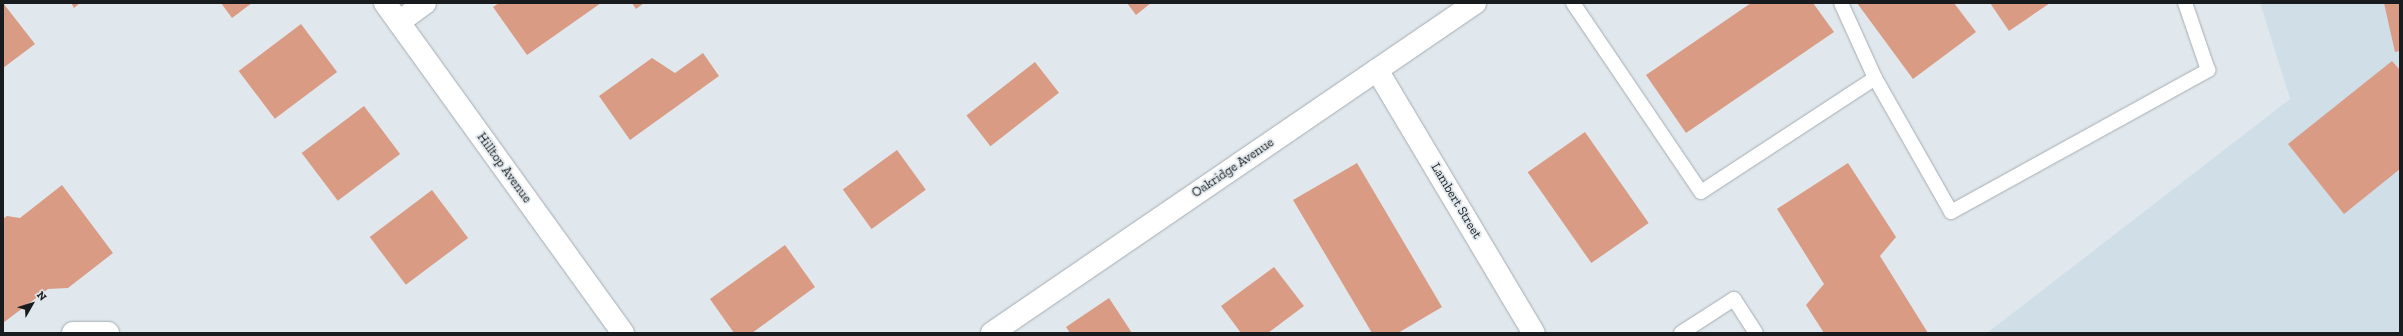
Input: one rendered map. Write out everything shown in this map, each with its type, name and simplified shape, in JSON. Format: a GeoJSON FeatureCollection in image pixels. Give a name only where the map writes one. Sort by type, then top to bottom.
{"type":"FeatureCollection","features":[{"type":"Feature","properties":{"kind":"street","name":"Hilltop Avenue"},"geometry":{"type":"LineString","coordinates":[[385,3],[623,333]]}},
{"type":"Feature","properties":{"kind":"street"},"geometry":{"type":"LineString","coordinates":[[399,22],[425,3]]}},
{"type":"Feature","properties":{"kind":"street","name":"Oakridge Avenue"},"geometry":{"type":"LineString","coordinates":[[992,333],[1474,3]]}},
{"type":"Feature","properties":{"kind":"street","name":"Lambert Street"},"geometry":{"type":"LineString","coordinates":[[1377,70],[1534,333]]}},
{"type":"Feature","properties":{"kind":"street"},"geometry":{"type":"LineString","coordinates":[[73,333],[108,333]]}},
{"type":"Feature","properties":{"kind":"lane"},"geometry":{"type":"LineString","coordinates":[[1573,3],[1701,192],[1875,78]]}},
{"type":"Feature","properties":{"kind":"lane"},"geometry":{"type":"LineString","coordinates":[[1841,3],[1875,78],[1951,212],[2208,70],[2185,3]]}},
{"type":"Feature","properties":{"kind":"lane"},"geometry":{"type":"LineString","coordinates":[[1681,333],[1734,299],[1756,333]]}},
{"type":"Feature","properties":{"kind":"shaded area"},"geometry":{"type":"Polygon","coordinates":[[[2260,3],[2400,3],[2400,333],[1987,333],[2290,99],[2260,3]]]}},
{"type":"Feature","properties":{"kind":"building"},"geometry":{"type":"Polygon","coordinates":[[[3,3],[35,44],[3,68],[3,3]]]}},
{"type":"Feature","properties":{"kind":"building"},"geometry":{"type":"Polygon","coordinates":[[[71,3],[80,3],[74,8],[71,3]]]}},
{"type":"Feature","properties":{"kind":"building"},"geometry":{"type":"Polygon","coordinates":[[[221,3],[252,3],[232,18],[221,3]]]}},
{"type":"Feature","properties":{"kind":"building"},"geometry":{"type":"Polygon","coordinates":[[[499,3],[601,3],[527,55],[493,7],[499,3]]]}},
{"type":"Feature","properties":{"kind":"building"},"geometry":{"type":"Polygon","coordinates":[[[632,3],[644,3],[636,9],[632,3]]]}},
{"type":"Feature","properties":{"kind":"building"},"geometry":{"type":"Polygon","coordinates":[[[1127,3],[1151,3],[1136,15],[1127,3]]]}},
{"type":"Feature","properties":{"kind":"building"},"geometry":{"type":"Polygon","coordinates":[[[1751,3],[1813,3],[1834,32],[1686,133],[1646,75],[1751,3]]]}},
{"type":"Feature","properties":{"kind":"building"},"geometry":{"type":"Polygon","coordinates":[[[1857,3],[1954,3],[1976,32],[1913,79],[1857,3]]]}},
{"type":"Feature","properties":{"kind":"building"},"geometry":{"type":"Polygon","coordinates":[[[1990,3],[2050,3],[2009,31],[1990,3]]]}},
{"type":"Feature","properties":{"kind":"building"},"geometry":{"type":"Polygon","coordinates":[[[2384,3],[2400,3],[2400,51],[2395,52],[2384,3]]]}},
{"type":"Feature","properties":{"kind":"building"},"geometry":{"type":"Polygon","coordinates":[[[301,24],[337,72],[275,119],[239,71],[301,24]]]}},
{"type":"Feature","properties":{"kind":"building"},"geometry":{"type":"Polygon","coordinates":[[[703,53],[719,76],[630,140],[599,96],[652,58],[675,73],[703,53]]]}},
{"type":"Feature","properties":{"kind":"building"},"geometry":{"type":"Polygon","coordinates":[[[2392,61],[2400,70],[2400,169],[2344,214],[2288,144],[2392,61]]]}},
{"type":"Feature","properties":{"kind":"building"},"geometry":{"type":"Polygon","coordinates":[[[1035,62],[1059,93],[990,146],[966,116],[1035,62]]]}},
{"type":"Feature","properties":{"kind":"building"},"geometry":{"type":"Polygon","coordinates":[[[364,106],[400,154],[338,201],[302,153],[364,106]]]}},
{"type":"Feature","properties":{"kind":"building"},"geometry":{"type":"Polygon","coordinates":[[[1585,132],[1649,223],[1591,263],[1528,172],[1585,132]]]}},
{"type":"Feature","properties":{"kind":"building"},"geometry":{"type":"Polygon","coordinates":[[[897,150],[926,190],[872,229],[843,189],[897,150]]]}},
{"type":"Feature","properties":{"kind":"building"},"geometry":{"type":"Polygon","coordinates":[[[1357,163],[1442,307],[1398,333],[1372,333],[1293,200],[1357,163]]]}},
{"type":"Feature","properties":{"kind":"building"},"geometry":{"type":"Polygon","coordinates":[[[1848,163],[1896,237],[1880,256],[1928,333],[1824,333],[1806,305],[1824,284],[1777,209],[1848,163]]]}},
{"type":"Feature","properties":{"kind":"building"},"geometry":{"type":"Polygon","coordinates":[[[62,185],[113,253],[68,288],[48,289],[3,323],[3,219],[7,216],[20,218],[62,185]]]}},
{"type":"Feature","properties":{"kind":"building"},"geometry":{"type":"Polygon","coordinates":[[[432,190],[468,238],[406,285],[370,237],[432,190]]]}},
{"type":"Feature","properties":{"kind":"building"},"geometry":{"type":"Polygon","coordinates":[[[785,245],[815,287],[752,333],[734,333],[710,299],[785,245]]]}},
{"type":"Feature","properties":{"kind":"building"},"geometry":{"type":"Polygon","coordinates":[[[1274,267],[1304,306],[1268,333],[1241,333],[1221,306],[1274,267]]]}},
{"type":"Feature","properties":{"kind":"building"},"geometry":{"type":"Polygon","coordinates":[[[1109,298],[1132,333],[1070,333],[1066,327],[1109,298]]]}}]}
